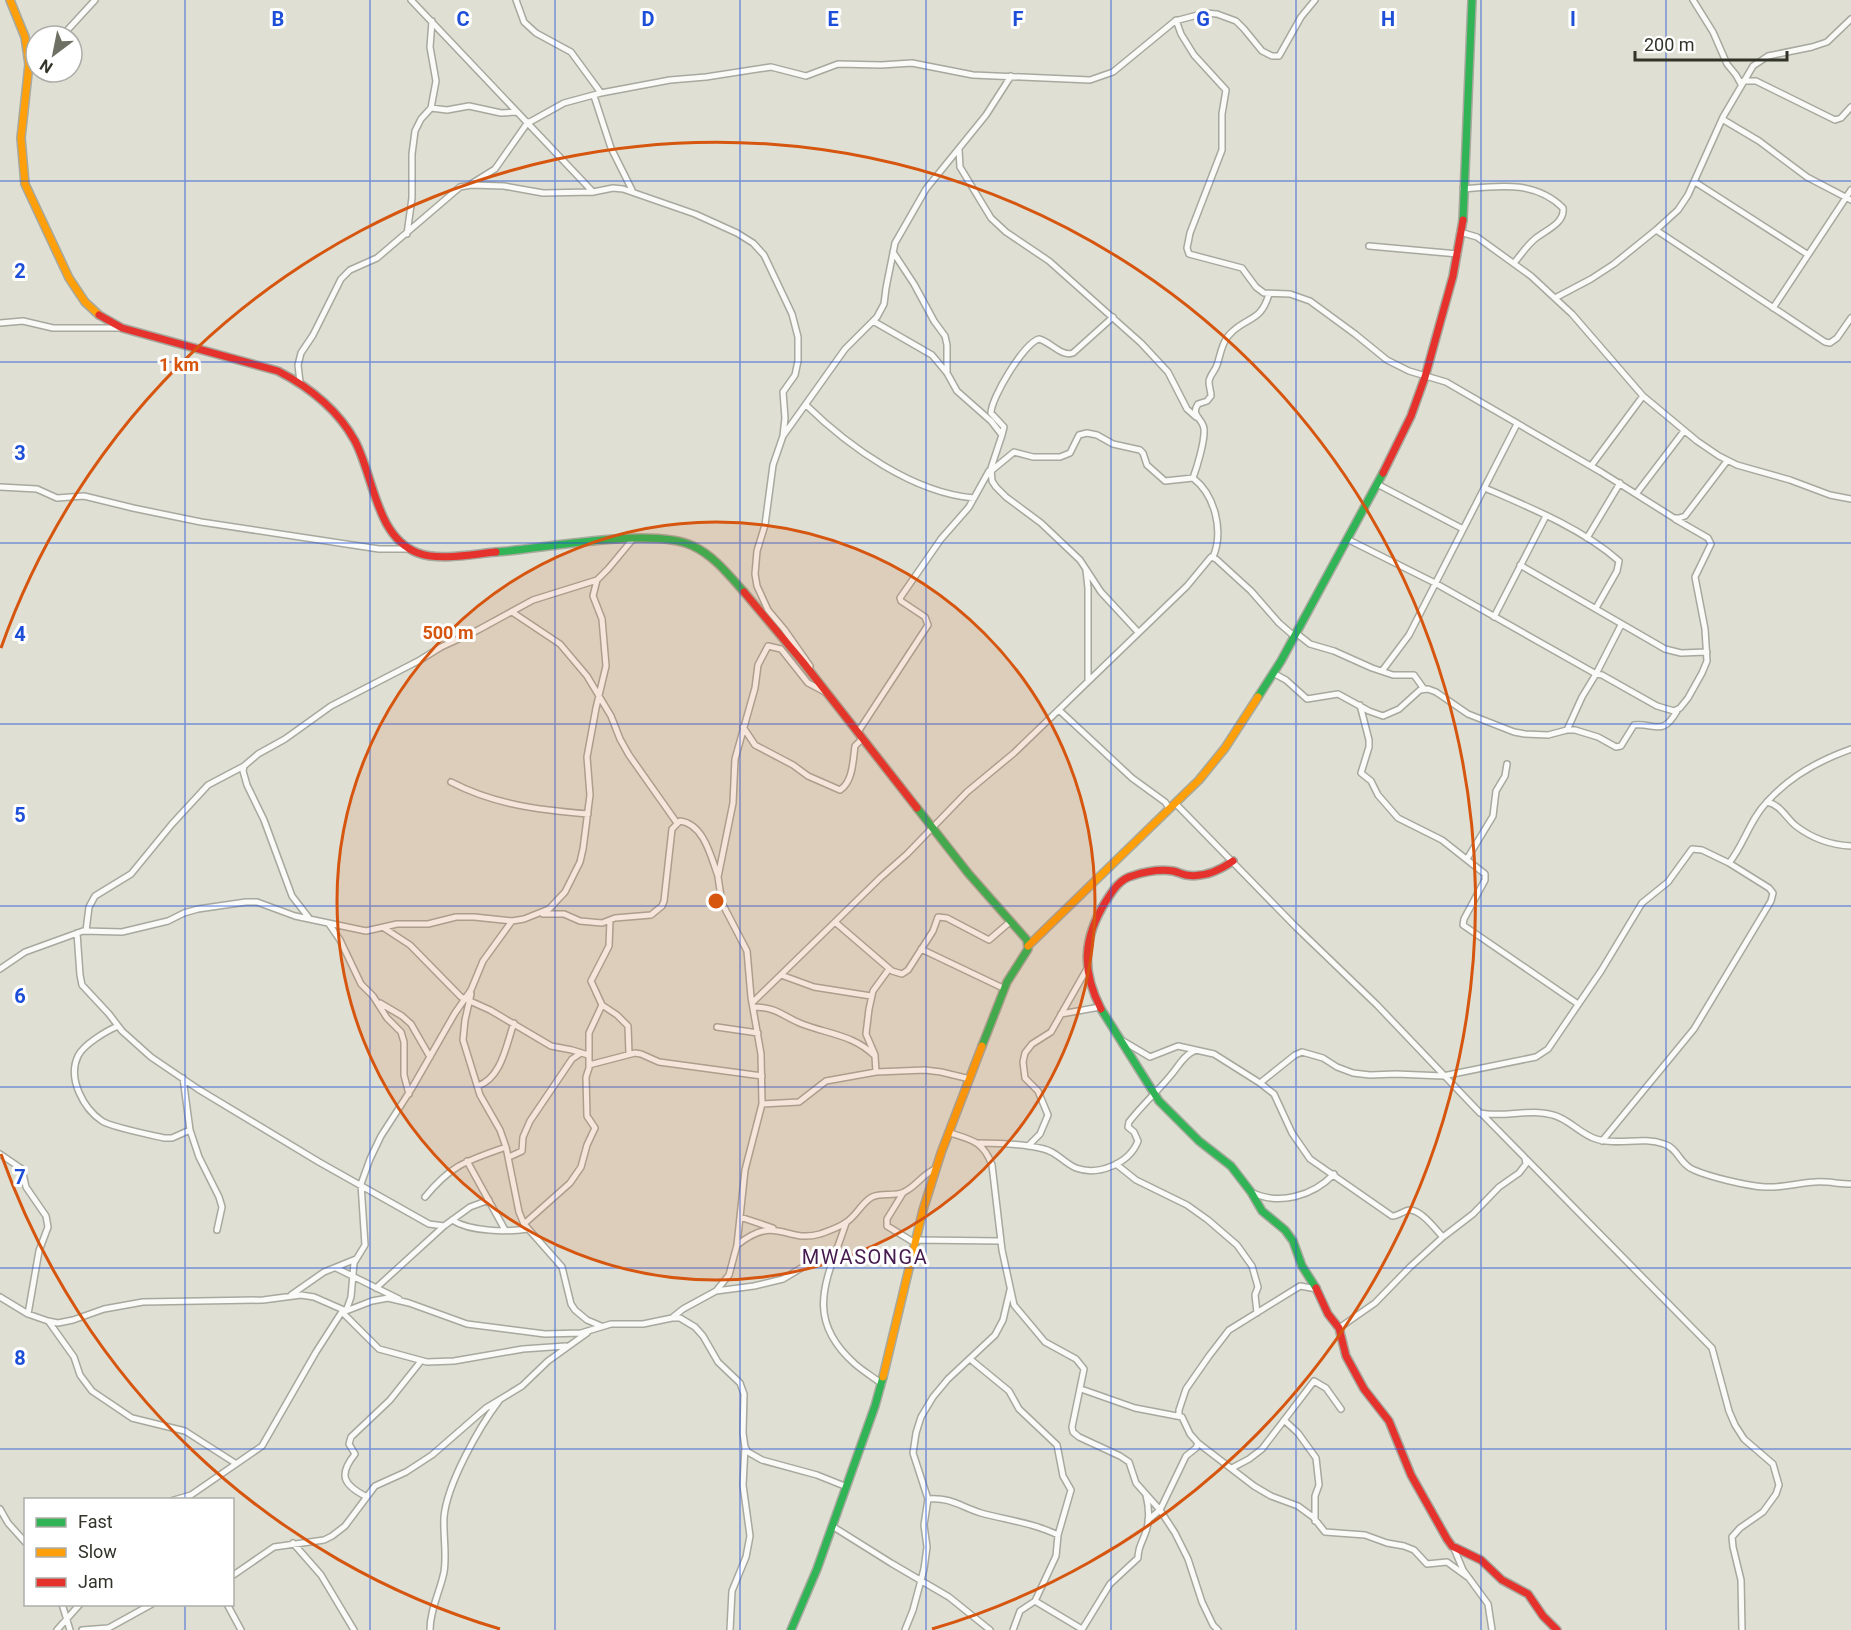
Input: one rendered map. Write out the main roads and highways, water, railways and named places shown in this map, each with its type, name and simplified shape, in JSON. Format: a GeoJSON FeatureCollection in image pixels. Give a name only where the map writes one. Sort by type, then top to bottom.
{"type":"FeatureCollection","features":[{"type":"Feature","properties":{"kind":"district","name":"MWASONGA"},"geometry":{"type":"Point","coordinates":[865,1257]}}]}
